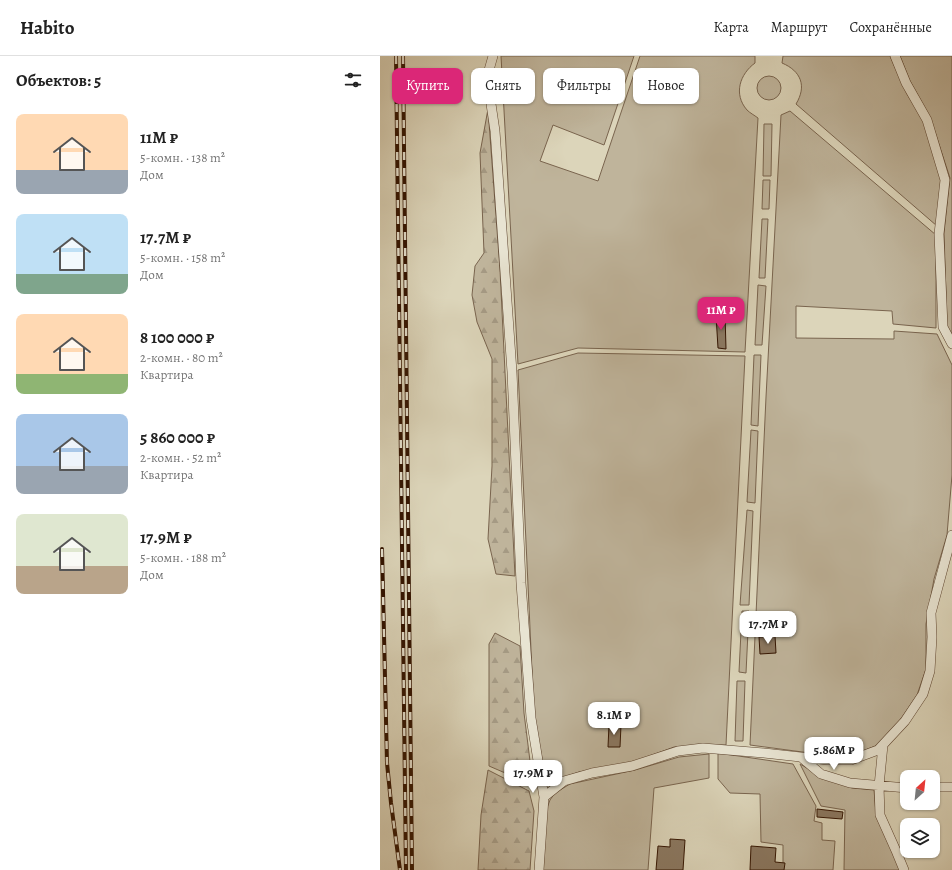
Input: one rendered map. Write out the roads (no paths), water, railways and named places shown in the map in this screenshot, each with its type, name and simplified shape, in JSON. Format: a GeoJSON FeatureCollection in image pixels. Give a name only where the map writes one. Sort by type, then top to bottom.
{"type":"FeatureCollection","features":[{"type":"Feature","properties":{"kind":"street"},"geometry":{"type":"LineString","coordinates":[[492,56],[487,77],[495,131],[512,372],[521,583],[531,718],[544,797],[539,870]]}},
{"type":"Feature","properties":{"kind":"street"},"geometry":{"type":"LineString","coordinates":[[895,56],[906,83],[926,120],[945,180],[939,234],[943,327],[952,344]]}},
{"type":"Feature","properties":{"kind":"street"},"geometry":{"type":"LineString","coordinates":[[544,797],[564,782],[592,773],[632,766],[678,751],[703,748],[764,752],[802,758],[851,760],[878,750],[905,721],[923,694],[930,671],[932,637],[931,613],[952,535]]}},
{"type":"Feature","properties":{"kind":"street"},"geometry":{"type":"LineString","coordinates":[[883,745],[879,786],[880,816],[904,870]]}},
{"type":"Feature","properties":{"kind":"street"},"geometry":{"type":"LineString","coordinates":[[802,758],[821,774],[850,783],[900,788]]}},
{"type":"Feature","properties":{"kind":"street"},"geometry":{"type":"LineString","coordinates":[[940,787],[952,787]]}},
{"type":"Feature","properties":{"kind":"railway"},"geometry":{"type":"LineString","coordinates":[[396,56],[406,870]]}},
{"type":"Feature","properties":{"kind":"railway"},"geometry":{"type":"LineString","coordinates":[[403,56],[412,870]]}},
{"type":"Feature","properties":{"kind":"railway"},"geometry":{"type":"LineString","coordinates":[[382,549],[387,763],[400,870]]}}]}
